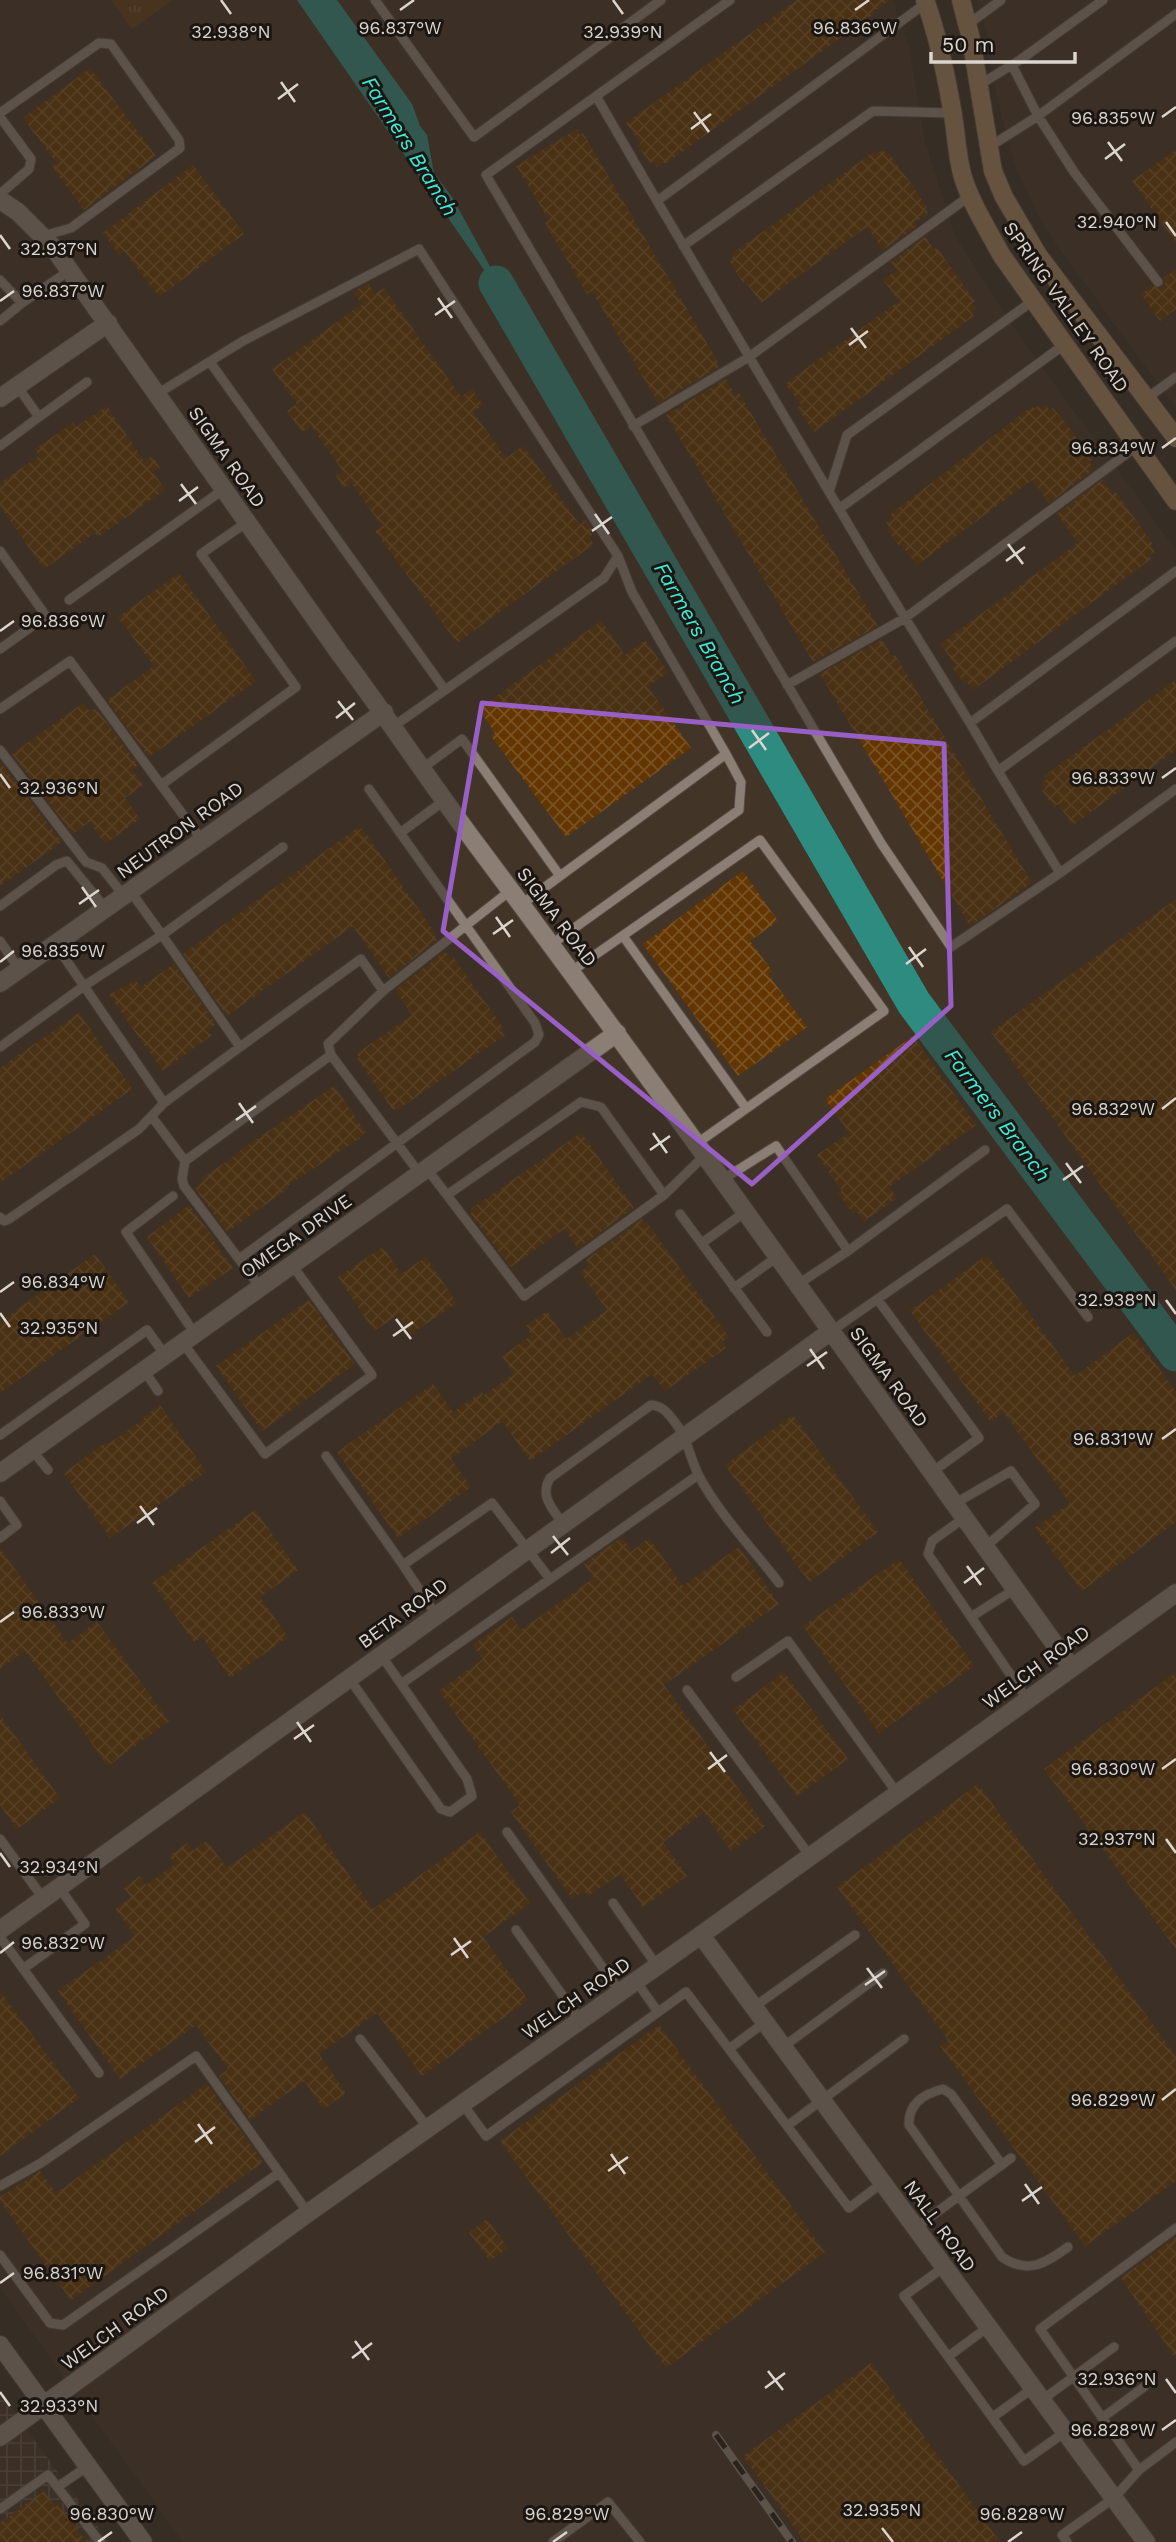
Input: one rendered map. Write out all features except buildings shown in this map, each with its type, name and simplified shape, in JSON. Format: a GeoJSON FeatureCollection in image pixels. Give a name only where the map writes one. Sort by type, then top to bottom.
{"type":"FeatureCollection","features":[{"type":"Feature","properties":{"kind":"main road","name":"SPRING VALLEY ROAD"},"geometry":{"type":"LineString","coordinates":[[961,0],[993,171],[1004,197],[1038,255],[1176,438]]}},
{"type":"Feature","properties":{"kind":"main road","name":"SPRING VALLEY ROAD"},"geometry":{"type":"LineString","coordinates":[[925,2],[932,19],[963,177],[971,195],[1002,256],[1174,495]]}},
{"type":"Feature","properties":{"kind":"street","name":"SIGMA ROAD"},"geometry":{"type":"LineString","coordinates":[[0,200],[18,212],[43,236],[108,323],[340,654],[617,1033],[1071,1667]]}},
{"type":"Feature","properties":{"kind":"street"},"geometry":{"type":"LineString","coordinates":[[0,398],[108,323]]}},
{"type":"Feature","properties":{"kind":"street","name":"NEUTRON ROAD"},"geometry":{"type":"LineString","coordinates":[[0,983],[128,894],[201,839],[389,719]]}},
{"type":"Feature","properties":{"kind":"street","name":"OMEGA DRIVE"},"geometry":{"type":"LineString","coordinates":[[0,1473],[617,1033]]}},
{"type":"Feature","properties":{"kind":"street","name":"BETA ROAD"},"geometry":{"type":"LineString","coordinates":[[0,1930],[830,1332]]}},
{"type":"Feature","properties":{"kind":"street","name":"WELCH ROAD"},"geometry":{"type":"LineString","coordinates":[[0,2437],[308,2213],[701,1935],[1176,1593]]}},
{"type":"Feature","properties":{"kind":"street","name":"NALL ROAD"},"geometry":{"type":"LineString","coordinates":[[701,1935],[1146,2542]]}},
{"type":"Feature","properties":{"kind":"street"},"geometry":{"type":"LineString","coordinates":[[0,2345],[143,2542]]}},
{"type":"Feature","properties":{"kind":"lane"},"geometry":{"type":"LineString","coordinates":[[375,0],[474,137],[662,0]]}},
{"type":"Feature","properties":{"kind":"lane"},"geometry":{"type":"LineString","coordinates":[[730,0],[486,175],[881,843],[951,947],[1176,789]]}},
{"type":"Feature","properties":{"kind":"lane"},"geometry":{"type":"LineString","coordinates":[[967,24],[1001,0]]}},
{"type":"Feature","properties":{"kind":"lane"},"geometry":{"type":"LineString","coordinates":[[979,85],[1012,65],[1103,0]]}},
{"type":"Feature","properties":{"kind":"lane"},"geometry":{"type":"LineString","coordinates":[[657,201],[925,2]]}},
{"type":"Feature","properties":{"kind":"lane"},"geometry":{"type":"LineString","coordinates":[[989,147],[1038,116],[1176,13]]}},
{"type":"Feature","properties":{"kind":"lane"},"geometry":{"type":"LineString","coordinates":[[0,194],[29,169],[31,159],[0,115],[99,43],[111,44],[179,140],[180,148],[71,228],[43,236]]}},
{"type":"Feature","properties":{"kind":"lane"},"geometry":{"type":"LineString","coordinates":[[1012,65],[1038,116],[1074,172],[1158,282]]}},
{"type":"Feature","properties":{"kind":"lane"},"geometry":{"type":"LineString","coordinates":[[596,96],[839,509],[1060,873]]}},
{"type":"Feature","properties":{"kind":"lane"},"geometry":{"type":"LineString","coordinates":[[683,246],[873,111],[952,113]]}},
{"type":"Feature","properties":{"kind":"lane"},"geometry":{"type":"LineString","coordinates":[[634,426],[749,357],[971,195]]}},
{"type":"Feature","properties":{"kind":"lane"},"geometry":{"type":"LineString","coordinates":[[157,394],[243,341],[419,250],[618,556],[632,592],[741,782],[739,810],[552,944]]}},
{"type":"Feature","properties":{"kind":"lane"},"geometry":{"type":"LineString","coordinates":[[0,321],[69,270]]}},
{"type":"Feature","properties":{"kind":"lane"},"geometry":{"type":"LineString","coordinates":[[0,280],[22,303]]}},
{"type":"Feature","properties":{"kind":"lane"},"geometry":{"type":"LineString","coordinates":[[829,492],[847,435],[1034,300]]}},
{"type":"Feature","properties":{"kind":"lane"},"geometry":{"type":"LineString","coordinates":[[839,509],[1065,344]]}},
{"type":"Feature","properties":{"kind":"lane"},"geometry":{"type":"LineString","coordinates":[[210,362],[445,690]]}},
{"type":"Feature","properties":{"kind":"lane"},"geometry":{"type":"LineString","coordinates":[[1146,399],[1176,377]]}},
{"type":"Feature","properties":{"kind":"lane"},"geometry":{"type":"LineString","coordinates":[[0,446],[87,382]]}},
{"type":"Feature","properties":{"kind":"lane"},"geometry":{"type":"LineString","coordinates":[[17,386],[40,418]]}},
{"type":"Feature","properties":{"kind":"lane"},"geometry":{"type":"LineString","coordinates":[[787,685],[905,618],[1137,446]]}},
{"type":"Feature","properties":{"kind":"lane"},"geometry":{"type":"LineString","coordinates":[[69,600],[224,489]]}},
{"type":"Feature","properties":{"kind":"lane"},"geometry":{"type":"LineString","coordinates":[[161,785],[296,687],[201,554],[247,522]]}},
{"type":"Feature","properties":{"kind":"lane"},"geometry":{"type":"LineString","coordinates":[[0,551],[46,616],[0,649]]}},
{"type":"Feature","properties":{"kind":"lane"},"geometry":{"type":"LineString","coordinates":[[389,719],[445,690],[604,578],[618,556]]}},
{"type":"Feature","properties":{"kind":"lane"},"geometry":{"type":"LineString","coordinates":[[970,723],[1176,571]]}},
{"type":"Feature","properties":{"kind":"lane"},"geometry":{"type":"LineString","coordinates":[[998,771],[1176,640]]}},
{"type":"Feature","properties":{"kind":"lane"},"geometry":{"type":"LineString","coordinates":[[0,709],[70,661],[201,839]]}},
{"type":"Feature","properties":{"kind":"lane"},"geometry":{"type":"LineString","coordinates":[[423,768],[462,739],[560,876]]}},
{"type":"Feature","properties":{"kind":"lane"},"geometry":{"type":"LineString","coordinates":[[0,750],[86,862],[102,868],[162,935],[240,1047]]}},
{"type":"Feature","properties":{"kind":"lane"},"geometry":{"type":"LineString","coordinates":[[572,971],[760,840],[884,1012],[746,1108],[700,1150],[664,1195],[524,1296],[447,1195],[397,1144],[331,1055],[328,1044],[383,991],[467,923],[560,876],[726,754]]}},
{"type":"Feature","properties":{"kind":"lane"},"geometry":{"type":"LineString","coordinates":[[239,1259],[538,1038],[539,1030],[535,1023],[467,923],[369,789]]}},
{"type":"Feature","properties":{"kind":"lane"},"geometry":{"type":"LineString","coordinates":[[400,833],[445,800]]}},
{"type":"Feature","properties":{"kind":"lane"},"geometry":{"type":"LineString","coordinates":[[0,1047],[283,848]]}},
{"type":"Feature","properties":{"kind":"lane"},"geometry":{"type":"LineString","coordinates":[[0,906],[55,865],[67,861],[106,909]]}},
{"type":"Feature","properties":{"kind":"lane"},"geometry":{"type":"LineString","coordinates":[[623,936],[746,1108]]}},
{"type":"Feature","properties":{"kind":"lane"},"geometry":{"type":"LineString","coordinates":[[0,941],[19,969]]}},
{"type":"Feature","properties":{"kind":"lane"},"geometry":{"type":"LineString","coordinates":[[55,944],[164,1102]]}},
{"type":"Feature","properties":{"kind":"lane"},"geometry":{"type":"LineString","coordinates":[[0,1217],[4,1221],[9,1219],[139,1129],[164,1102],[361,959],[383,991]]}},
{"type":"Feature","properties":{"kind":"lane"},"geometry":{"type":"LineString","coordinates":[[260,1287],[184,1185],[182,1179],[185,1161],[331,1055]]}},
{"type":"Feature","properties":{"kind":"lane"},"geometry":{"type":"LineString","coordinates":[[447,1195],[581,1102],[601,1107],[664,1195]]}},
{"type":"Feature","properties":{"kind":"lane"},"geometry":{"type":"LineString","coordinates":[[152,1117],[185,1161]]}},
{"type":"Feature","properties":{"kind":"lane"},"geometry":{"type":"LineString","coordinates":[[722,1180],[776,1146],[848,1251]]}},
{"type":"Feature","properties":{"kind":"lane"},"geometry":{"type":"LineString","coordinates":[[797,1285],[848,1251],[985,1150]]}},
{"type":"Feature","properties":{"kind":"lane"},"geometry":{"type":"LineString","coordinates":[[173,1196],[126,1232],[189,1338],[265,1454],[372,1375],[292,1265]]}},
{"type":"Feature","properties":{"kind":"lane"},"geometry":{"type":"LineString","coordinates":[[830,1332],[1007,1209],[1088,1317]]}},
{"type":"Feature","properties":{"kind":"lane"},"geometry":{"type":"LineString","coordinates":[[702,1244],[744,1212]]}},
{"type":"Feature","properties":{"kind":"lane"},"geometry":{"type":"LineString","coordinates":[[680,1214],[767,1332]]}},
{"type":"Feature","properties":{"kind":"lane"},"geometry":{"type":"LineString","coordinates":[[734,1288],[776,1257]]}},
{"type":"Feature","properties":{"kind":"lane"},"geometry":{"type":"LineString","coordinates":[[878,1300],[979,1438],[931,1472]]}},
{"type":"Feature","properties":{"kind":"lane"},"geometry":{"type":"LineString","coordinates":[[0,1435],[147,1330],[165,1355]]}},
{"type":"Feature","properties":{"kind":"lane"},"geometry":{"type":"LineString","coordinates":[[144,1370],[158,1391]]}},
{"type":"Feature","properties":{"kind":"lane"},"geometry":{"type":"LineString","coordinates":[[563,1524],[545,1497],[544,1489],[553,1474],[651,1405],[668,1413],[684,1437],[698,1475],[709,1493],[779,1583]]}},
{"type":"Feature","properties":{"kind":"lane"},"geometry":{"type":"LineString","coordinates":[[32,1450],[48,1471]]}},
{"type":"Feature","properties":{"kind":"lane"},"geometry":{"type":"LineString","coordinates":[[326,1456],[436,1615]]}},
{"type":"Feature","properties":{"kind":"lane"},"geometry":{"type":"LineString","coordinates":[[985,1547],[1035,1504],[1011,1471],[959,1511],[932,1541],[928,1554],[1027,1699]]}},
{"type":"Feature","properties":{"kind":"lane"},"geometry":{"type":"LineString","coordinates":[[401,1684],[698,1475]]}},
{"type":"Feature","properties":{"kind":"lane"},"geometry":{"type":"LineString","coordinates":[[0,1502],[17,1525],[0,1538]]}},
{"type":"Feature","properties":{"kind":"lane"},"geometry":{"type":"LineString","coordinates":[[403,1565],[492,1503],[550,1579]]}},
{"type":"Feature","properties":{"kind":"lane"},"geometry":{"type":"LineString","coordinates":[[971,1617],[1015,1589]]}},
{"type":"Feature","properties":{"kind":"lane"},"geometry":{"type":"LineString","coordinates":[[736,1677],[788,1641],[897,1793]]}},
{"type":"Feature","properties":{"kind":"lane"},"geometry":{"type":"LineString","coordinates":[[349,1678],[441,1809],[450,1812],[472,1796],[467,1779],[381,1655]]}},
{"type":"Feature","properties":{"kind":"lane"},"geometry":{"type":"LineString","coordinates":[[687,1690],[810,1856]]}},
{"type":"Feature","properties":{"kind":"lane"},"geometry":{"type":"LineString","coordinates":[[507,1832],[628,1986],[658,2012]]}},
{"type":"Feature","properties":{"kind":"lane"},"geometry":{"type":"LineString","coordinates":[[0,1839],[43,1898]]}},
{"type":"Feature","properties":{"kind":"lane"},"geometry":{"type":"LineString","coordinates":[[23,1969],[85,1924],[59,1887]]}},
{"type":"Feature","properties":{"kind":"lane"},"geometry":{"type":"LineString","coordinates":[[613,1903],[657,1966]]}},
{"type":"Feature","properties":{"kind":"lane"},"geometry":{"type":"LineString","coordinates":[[516,1930],[580,2020]]}},
{"type":"Feature","properties":{"kind":"lane"},"geometry":{"type":"LineString","coordinates":[[754,2007],[855,1935]]}},
{"type":"Feature","properties":{"kind":"lane"},"geometry":{"type":"LineString","coordinates":[[0,1937],[99,2073]]}},
{"type":"Feature","properties":{"kind":"lane"},"geometry":{"type":"LineString","coordinates":[[783,2047],[883,1973]]}},
{"type":"Feature","properties":{"kind":"lane"},"geometry":{"type":"LineString","coordinates":[[462,2103],[486,2136],[686,1992],[849,2208],[883,2183]]}},
{"type":"Feature","properties":{"kind":"lane"},"geometry":{"type":"LineString","coordinates":[[729,2049],[765,2022]]}},
{"type":"Feature","properties":{"kind":"lane"},"geometry":{"type":"LineString","coordinates":[[360,2039],[428,2128]]}},
{"type":"Feature","properties":{"kind":"lane"},"geometry":{"type":"LineString","coordinates":[[787,2126],[904,2039]]}},
{"type":"Feature","properties":{"kind":"lane"},"geometry":{"type":"LineString","coordinates":[[0,2186],[41,2163],[196,2056],[308,2213]]}},
{"type":"Feature","properties":{"kind":"lane"},"geometry":{"type":"LineString","coordinates":[[1002,2165],[951,2094],[943,2089],[930,2092],[916,2102],[909,2115],[909,2126],[1002,2257],[1010,2263],[1032,2266],[1046,2263],[1068,2247]]}},
{"type":"Feature","properties":{"kind":"lane"},"geometry":{"type":"LineString","coordinates":[[915,2228],[1011,2158]]}},
{"type":"Feature","properties":{"kind":"lane"},"geometry":{"type":"LineString","coordinates":[[0,2255],[50,2323],[63,2325],[279,2173]]}},
{"type":"Feature","properties":{"kind":"lane"},"geometry":{"type":"LineString","coordinates":[[1139,2470],[1040,2329],[1176,2228]]}},
{"type":"Feature","properties":{"kind":"lane"},"geometry":{"type":"LineString","coordinates":[[944,2267],[904,2296],[1024,2460],[1065,2432]]}},
{"type":"Feature","properties":{"kind":"lane"},"geometry":{"type":"LineString","coordinates":[[949,2356],[988,2327]]}},
{"type":"Feature","properties":{"kind":"lane"},"geometry":{"type":"LineString","coordinates":[[993,2417],[1073,2378],[1114,2347]]}},
{"type":"Feature","properties":{"kind":"lane"},"geometry":{"type":"LineString","coordinates":[[1102,2418],[1144,2387]]}},
{"type":"Feature","properties":{"kind":"lane"},"geometry":{"type":"LineString","coordinates":[[1067,2542],[1062,2535],[1114,2498],[1139,2470],[1176,2442]]}},
{"type":"Feature","properties":{"kind":"lane"},"geometry":{"type":"LineString","coordinates":[[59,2486],[88,2466]]}},
{"type":"Feature","properties":{"kind":"lane"},"geometry":{"type":"LineString","coordinates":[[0,2509],[48,2474],[100,2542]]}},
{"type":"Feature","properties":{"kind":"lane"},"geometry":{"type":"LineString","coordinates":[[553,2542],[608,2502],[640,2542]]}},
{"type":"Feature","properties":{"kind":"highlighted area"},"geometry":{"type":"Polygon","coordinates":[[[482,703],[944,744],[951,1006],[752,1184],[443,931],[482,703]]]}},
{"type":"Feature","properties":{"kind":"shaded area"},"geometry":{"type":"Polygon","coordinates":[[[0,0],[892,0],[909,46],[925,142],[955,236],[1022,340],[1176,550],[1176,2542],[183,2542],[0,2288],[0,0]]]}},
{"type":"Feature","properties":{"kind":"shaded area"},"geometry":{"type":"Polygon","coordinates":[[[977,0],[1176,0],[1176,408],[1039,217],[1014,162],[989,58],[991,50],[977,0]]]}},
{"type":"Feature","properties":{"kind":"shaded area"},"geometry":{"type":"Polygon","coordinates":[[[0,2393],[109,2542],[0,2542],[0,2393]]]}},
{"type":"Feature","properties":{"kind":"green space"},"geometry":{"type":"Polygon","coordinates":[[[111,0],[172,0],[132,29],[111,0]]]}},
{"type":"Feature","properties":{"kind":"water"},"geometry":{"type":"Polygon","coordinates":[[[297,0],[337,0],[412,104],[420,126],[427,135],[434,173],[452,197],[521,323],[297,0]]]}},
{"type":"Feature","properties":{"kind":"waterway","name":"Farmers Branch"},"geometry":{"type":"LineString","coordinates":[[496,283],[914,1003],[1176,1354]]}},
{"type":"Feature","properties":{"kind":"railway"},"geometry":{"type":"LineString","coordinates":[[716,2435],[792,2542]]}}]}
